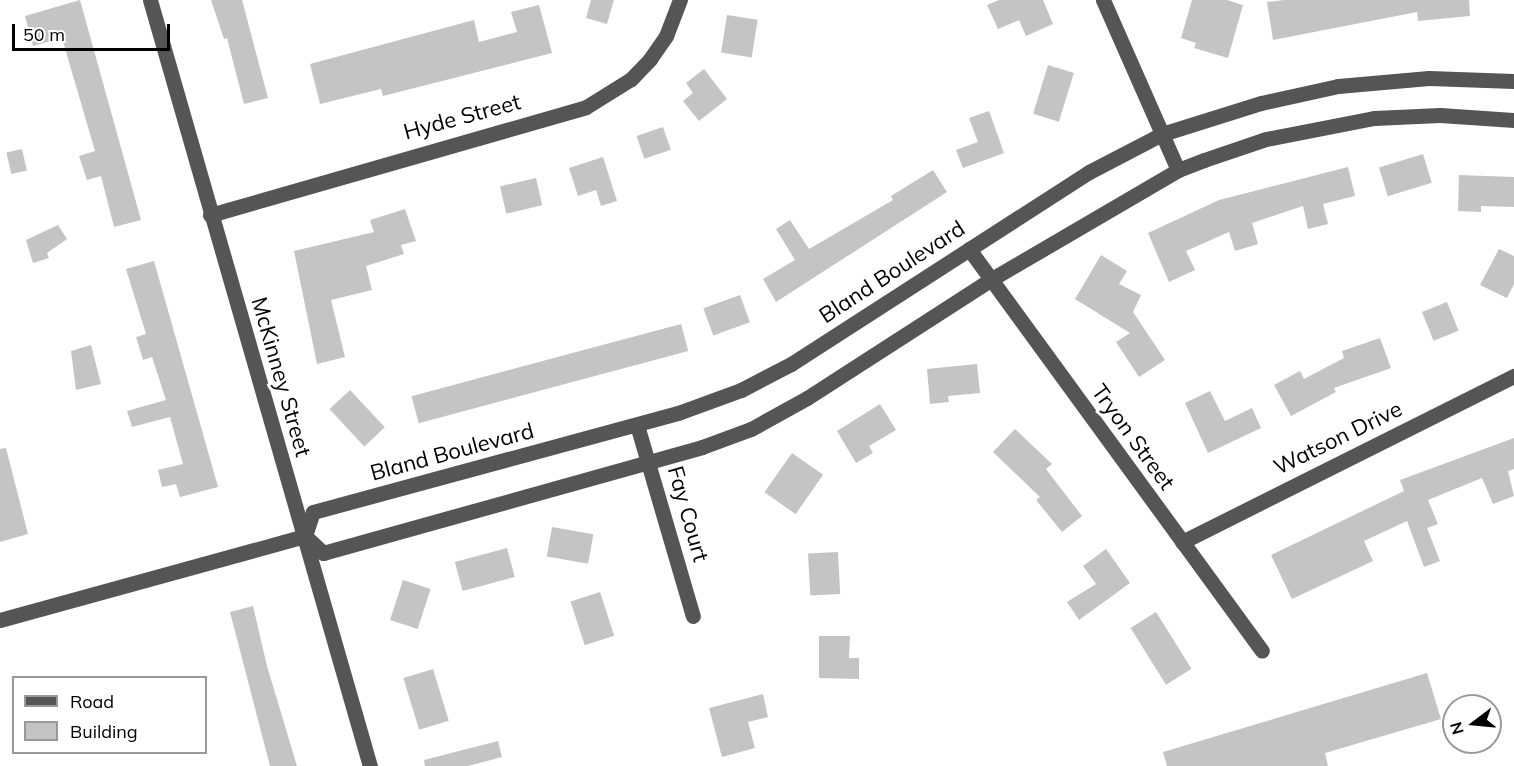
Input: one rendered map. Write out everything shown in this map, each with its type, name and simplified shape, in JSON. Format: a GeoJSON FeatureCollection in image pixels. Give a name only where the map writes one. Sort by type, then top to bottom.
{"type":"FeatureCollection","features":[{"type":"Feature","properties":{"kind":"street","name":"McKinney Street"},"geometry":{"type":"LineString","coordinates":[[150,0],[369,766]]}},
{"type":"Feature","properties":{"kind":"street","name":"Hyde Street"},"geometry":{"type":"LineString","coordinates":[[210,214],[586,107],[631,79],[650,59],[666,36],[680,0]]}},
{"type":"Feature","properties":{"kind":"street"},"geometry":{"type":"LineString","coordinates":[[1103,0],[1178,170]]}},
{"type":"Feature","properties":{"kind":"street","name":"Bland Boulevard"},"geometry":{"type":"LineString","coordinates":[[305,536],[313,512],[637,425],[706,404],[790,364],[1089,172],[1162,134],[1261,103],[1338,86],[1429,78],[1514,81]]}},
{"type":"Feature","properties":{"kind":"street"},"geometry":{"type":"LineString","coordinates":[[0,620],[305,536],[323,553],[702,447],[782,414],[990,280],[1178,170],[1266,139],[1330,124],[1440,115],[1514,120]]}},
{"type":"Feature","properties":{"kind":"street","name":"Tryon Street"},"geometry":{"type":"LineString","coordinates":[[969,249],[1262,651]]}},
{"type":"Feature","properties":{"kind":"street","name":"Watson Drive"},"geometry":{"type":"LineString","coordinates":[[1182,542],[1514,376]]}},
{"type":"Feature","properties":{"kind":"street","name":"Fay Court"},"geometry":{"type":"LineString","coordinates":[[637,425],[693,616]]}},
{"type":"Feature","properties":{"kind":"building"},"geometry":{"type":"Polygon","coordinates":[[[80,0],[141,220],[114,227],[101,176],[87,180],[79,156],[95,151],[62,38],[33,46],[25,16],[80,0]]]}},
{"type":"Feature","properties":{"kind":"building"},"geometry":{"type":"Polygon","coordinates":[[[211,0],[242,0],[268,98],[244,104],[227,38],[224,39],[211,0]]]}},
{"type":"Feature","properties":{"kind":"building"},"geometry":{"type":"Polygon","coordinates":[[[591,0],[614,0],[607,24],[586,18],[591,0]]]}},
{"type":"Feature","properties":{"kind":"building"},"geometry":{"type":"Polygon","coordinates":[[[999,0],[1043,0],[1053,24],[1026,36],[1019,20],[998,29],[987,5],[999,0]]]}},
{"type":"Feature","properties":{"kind":"building"},"geometry":{"type":"Polygon","coordinates":[[[1192,0],[1227,0],[1243,5],[1228,58],[1194,48],[1196,43],[1181,38],[1192,0]]]}},
{"type":"Feature","properties":{"kind":"building"},"geometry":{"type":"Polygon","coordinates":[[[1284,0],[1469,0],[1470,16],[1418,21],[1417,12],[1273,40],[1267,2],[1284,0]]]}},
{"type":"Feature","properties":{"kind":"building"},"geometry":{"type":"Polygon","coordinates":[[[539,5],[552,53],[383,96],[381,89],[320,104],[310,64],[474,20],[479,42],[517,32],[511,12],[539,5]]]}},
{"type":"Feature","properties":{"kind":"building"},"geometry":{"type":"Polygon","coordinates":[[[727,15],[758,20],[752,57],[721,53],[727,15]]]}},
{"type":"Feature","properties":{"kind":"building"},"geometry":{"type":"Polygon","coordinates":[[[1048,65],[1074,73],[1059,122],[1033,114],[1048,65]]]}},
{"type":"Feature","properties":{"kind":"building"},"geometry":{"type":"Polygon","coordinates":[[[704,69],[727,99],[699,121],[683,101],[693,93],[686,83],[704,69]]]}},
{"type":"Feature","properties":{"kind":"building"},"geometry":{"type":"Polygon","coordinates":[[[989,111],[1004,153],[963,168],[956,150],[978,142],[969,118],[989,111]]]}},
{"type":"Feature","properties":{"kind":"building"},"geometry":{"type":"Polygon","coordinates":[[[663,127],[671,150],[644,159],[637,136],[663,127]]]}},
{"type":"Feature","properties":{"kind":"building"},"geometry":{"type":"Polygon","coordinates":[[[22,149],[27,170],[11,174],[6,153],[22,149]]]}},
{"type":"Feature","properties":{"kind":"building"},"geometry":{"type":"Polygon","coordinates":[[[1423,154],[1432,183],[1388,196],[1379,167],[1423,154]]]}},
{"type":"Feature","properties":{"kind":"building"},"geometry":{"type":"Polygon","coordinates":[[[603,157],[617,201],[601,206],[596,190],[578,196],[569,168],[603,157]]]}},
{"type":"Feature","properties":{"kind":"building"},"geometry":{"type":"Polygon","coordinates":[[[1348,167],[1355,196],[1323,204],[1328,224],[1308,229],[1303,206],[1252,223],[1258,244],[1235,251],[1229,232],[1186,251],[1195,270],[1169,282],[1148,233],[1219,200],[1348,167]]]}},
{"type":"Feature","properties":{"kind":"building"},"geometry":{"type":"Polygon","coordinates":[[[933,170],[947,192],[776,302],[763,279],[795,260],[776,229],[790,220],[809,249],[893,200],[891,196],[933,170]]]}},
{"type":"Feature","properties":{"kind":"building"},"geometry":{"type":"Polygon","coordinates":[[[1459,175],[1514,177],[1514,207],[1481,206],[1481,212],[1458,211],[1459,175]]]}},
{"type":"Feature","properties":{"kind":"building"},"geometry":{"type":"Polygon","coordinates":[[[536,178],[542,205],[506,214],[500,186],[536,178]]]}},
{"type":"Feature","properties":{"kind":"building"},"geometry":{"type":"Polygon","coordinates":[[[405,209],[416,241],[401,245],[404,254],[366,266],[372,290],[331,300],[345,357],[317,364],[294,251],[374,232],[370,220],[405,209]]]}},
{"type":"Feature","properties":{"kind":"building"},"geometry":{"type":"Polygon","coordinates":[[[58,225],[67,239],[47,253],[49,258],[33,263],[26,240],[58,225]]]}},
{"type":"Feature","properties":{"kind":"building"},"geometry":{"type":"Polygon","coordinates":[[[1499,249],[1514,256],[1514,284],[1507,298],[1480,285],[1499,249]]]}},
{"type":"Feature","properties":{"kind":"building"},"geometry":{"type":"Polygon","coordinates":[[[1101,255],[1127,271],[1119,284],[1141,295],[1133,312],[1165,360],[1139,377],[1116,342],[1130,333],[1075,299],[1101,255]]]}},
{"type":"Feature","properties":{"kind":"building"},"geometry":{"type":"Polygon","coordinates":[[[154,261],[218,487],[180,497],[176,484],[162,487],[158,470],[183,464],[170,417],[132,427],[127,411],[166,400],[152,357],[143,360],[136,337],[146,334],[126,269],[154,261]]]}},
{"type":"Feature","properties":{"kind":"building"},"geometry":{"type":"Polygon","coordinates":[[[740,295],[750,322],[713,336],[703,308],[740,295]]]}},
{"type":"Feature","properties":{"kind":"building"},"geometry":{"type":"Polygon","coordinates":[[[1447,302],[1459,331],[1434,341],[1422,312],[1447,302]]]}},
{"type":"Feature","properties":{"kind":"building"},"geometry":{"type":"Polygon","coordinates":[[[681,324],[688,351],[419,423],[412,396],[681,324]]]}},
{"type":"Feature","properties":{"kind":"building"},"geometry":{"type":"Polygon","coordinates":[[[1380,338],[1391,368],[1334,388],[1336,392],[1291,416],[1274,385],[1300,371],[1304,379],[1344,358],[1342,351],[1380,338]]]}},
{"type":"Feature","properties":{"kind":"building"},"geometry":{"type":"Polygon","coordinates":[[[91,345],[101,384],[76,390],[71,351],[91,345]]]}},
{"type":"Feature","properties":{"kind":"building"},"geometry":{"type":"Polygon","coordinates":[[[977,364],[980,393],[948,396],[949,402],[930,404],[927,369],[977,364]]]}},
{"type":"Feature","properties":{"kind":"building"},"geometry":{"type":"Polygon","coordinates":[[[350,390],[385,427],[364,446],[330,409],[350,390]]]}},
{"type":"Feature","properties":{"kind":"building"},"geometry":{"type":"Polygon","coordinates":[[[1210,391],[1225,421],[1252,408],[1261,428],[1208,453],[1185,403],[1210,391]]]}},
{"type":"Feature","properties":{"kind":"building"},"geometry":{"type":"Polygon","coordinates":[[[880,404],[896,430],[869,446],[873,453],[856,463],[837,431],[880,404]]]}},
{"type":"Feature","properties":{"kind":"building"},"geometry":{"type":"Polygon","coordinates":[[[1015,429],[1052,464],[1046,469],[1082,516],[1062,532],[1036,500],[1040,497],[993,452],[1015,429]]]}},
{"type":"Feature","properties":{"kind":"building"},"geometry":{"type":"Polygon","coordinates":[[[1514,438],[1514,469],[1508,471],[1514,496],[1493,504],[1482,478],[1428,500],[1438,524],[1427,528],[1440,561],[1424,567],[1407,521],[1364,541],[1373,561],[1292,599],[1271,555],[1404,491],[1400,480],[1514,438]]]}},
{"type":"Feature","properties":{"kind":"building"},"geometry":{"type":"Polygon","coordinates":[[[6,448],[28,534],[0,542],[0,449],[6,448]]]}},
{"type":"Feature","properties":{"kind":"building"},"geometry":{"type":"Polygon","coordinates":[[[792,453],[823,475],[796,514],[764,492],[792,453]]]}},
{"type":"Feature","properties":{"kind":"building"},"geometry":{"type":"Polygon","coordinates":[[[552,527],[593,534],[588,564],[547,557],[552,527]]]}},
{"type":"Feature","properties":{"kind":"building"},"geometry":{"type":"Polygon","coordinates":[[[507,548],[515,577],[463,591],[455,562],[507,548]]]}},
{"type":"Feature","properties":{"kind":"building"},"geometry":{"type":"Polygon","coordinates":[[[1106,549],[1130,583],[1079,620],[1067,602],[1096,584],[1083,566],[1106,549]]]}},
{"type":"Feature","properties":{"kind":"building"},"geometry":{"type":"Polygon","coordinates":[[[838,552],[840,594],[810,596],[808,554],[838,552]]]}},
{"type":"Feature","properties":{"kind":"building"},"geometry":{"type":"Polygon","coordinates":[[[403,580],[431,589],[418,629],[390,620],[403,580]]]}},
{"type":"Feature","properties":{"kind":"building"},"geometry":{"type":"Polygon","coordinates":[[[600,592],[614,636],[585,645],[571,602],[600,592]]]}},
{"type":"Feature","properties":{"kind":"building"},"geometry":{"type":"Polygon","coordinates":[[[253,606],[267,666],[297,766],[270,766],[230,612],[253,606]]]}},
{"type":"Feature","properties":{"kind":"building"},"geometry":{"type":"Polygon","coordinates":[[[1156,612],[1192,669],[1166,685],[1131,628],[1156,612]]]}},
{"type":"Feature","properties":{"kind":"building"},"geometry":{"type":"Polygon","coordinates":[[[819,636],[850,636],[849,658],[859,658],[859,679],[819,678],[819,636]]]}},
{"type":"Feature","properties":{"kind":"building"},"geometry":{"type":"Polygon","coordinates":[[[433,669],[449,721],[419,730],[403,678],[433,669]]]}},
{"type":"Feature","properties":{"kind":"building"},"geometry":{"type":"Polygon","coordinates":[[[1427,673],[1441,719],[1325,753],[1328,766],[1167,766],[1163,752],[1427,673]]]}},
{"type":"Feature","properties":{"kind":"building"},"geometry":{"type":"Polygon","coordinates":[[[763,694],[768,717],[748,722],[755,748],[722,757],[709,708],[763,694]]]}},
{"type":"Feature","properties":{"kind":"building"},"geometry":{"type":"Polygon","coordinates":[[[498,741],[502,757],[468,766],[425,766],[424,760],[498,741]]]}}]}
